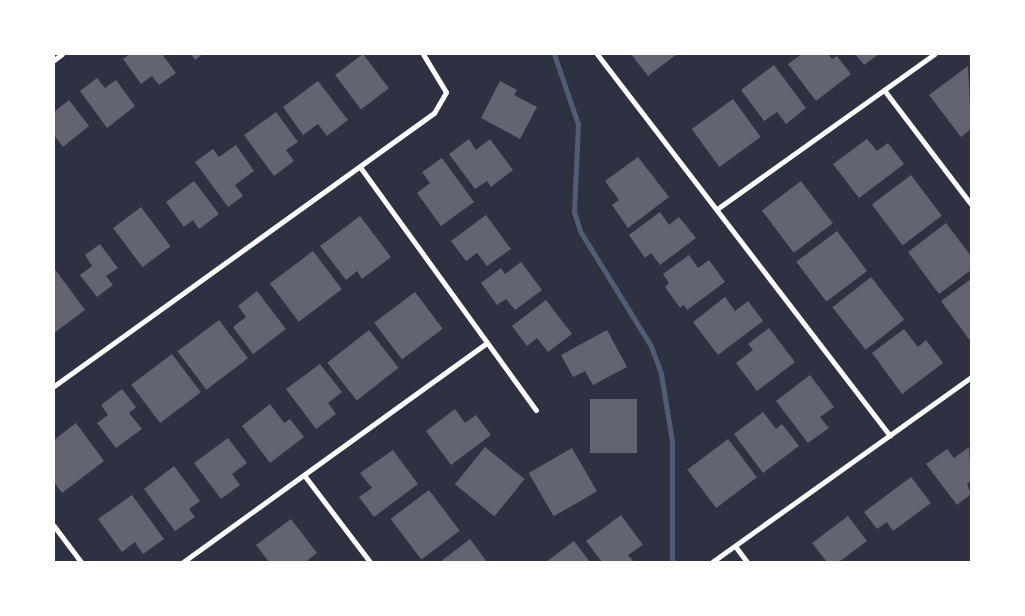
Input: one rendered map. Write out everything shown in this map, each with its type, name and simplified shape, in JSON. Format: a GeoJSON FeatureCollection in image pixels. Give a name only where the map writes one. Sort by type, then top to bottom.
{"type":"FeatureCollection","features":[{"type":"Feature","properties":{"kind":"street"},"geometry":{"type":"LineString","coordinates":[[54,60],[62,54]]}},
{"type":"Feature","properties":{"kind":"street"},"geometry":{"type":"LineString","coordinates":[[54,386],[434,113],[446,92],[423,54]]}},
{"type":"Feature","properties":{"kind":"street"},"geometry":{"type":"LineString","coordinates":[[596,54],[890,436]]}},
{"type":"Feature","properties":{"kind":"street"},"geometry":{"type":"LineString","coordinates":[[717,209],[934,54]]}},
{"type":"Feature","properties":{"kind":"street"},"geometry":{"type":"LineString","coordinates":[[884,90],[971,204]]}},
{"type":"Feature","properties":{"kind":"street"},"geometry":{"type":"LineString","coordinates":[[360,167],[536,410]]}},
{"type":"Feature","properties":{"kind":"street"},"geometry":{"type":"LineString","coordinates":[[183,562],[487,343]]}},
{"type":"Feature","properties":{"kind":"street"},"geometry":{"type":"LineString","coordinates":[[712,562],[971,377]]}},
{"type":"Feature","properties":{"kind":"street"},"geometry":{"type":"LineString","coordinates":[[304,475],[370,562]]}},
{"type":"Feature","properties":{"kind":"street"},"geometry":{"type":"LineString","coordinates":[[54,526],[81,562]]}},
{"type":"Feature","properties":{"kind":"street"},"geometry":{"type":"LineString","coordinates":[[735,546],[747,562]]}},
{"type":"Feature","properties":{"kind":"building"},"geometry":{"type":"Polygon","coordinates":[[[130,54],[162,54],[176,73],[159,85],[152,76],[141,84],[123,59],[130,54]]]}},
{"type":"Feature","properties":{"kind":"building"},"geometry":{"type":"Polygon","coordinates":[[[191,54],[203,54],[195,60],[191,54]]]}},
{"type":"Feature","properties":{"kind":"building"},"geometry":{"type":"Polygon","coordinates":[[[363,54],[389,88],[361,109],[335,75],[363,54]]]}},
{"type":"Feature","properties":{"kind":"building"},"geometry":{"type":"Polygon","coordinates":[[[631,54],[677,54],[648,76],[631,54]]]}},
{"type":"Feature","properties":{"kind":"building"},"geometry":{"type":"Polygon","coordinates":[[[802,54],[828,54],[832,59],[837,56],[851,74],[816,101],[788,64],[802,54]]]}},
{"type":"Feature","properties":{"kind":"building"},"geometry":{"type":"Polygon","coordinates":[[[855,54],[879,54],[864,65],[855,54]]]}},
{"type":"Feature","properties":{"kind":"building"},"geometry":{"type":"Polygon","coordinates":[[[774,65],[806,108],[786,124],[777,112],[764,121],[741,90],[774,65]]]}},
{"type":"Feature","properties":{"kind":"building"},"geometry":{"type":"Polygon","coordinates":[[[968,66],[971,129],[961,137],[929,95],[968,66]]]}},
{"type":"Feature","properties":{"kind":"building"},"geometry":{"type":"Polygon","coordinates":[[[97,78],[105,88],[116,80],[135,106],[107,128],[80,91],[97,78]]]}},
{"type":"Feature","properties":{"kind":"building"},"geometry":{"type":"Polygon","coordinates":[[[318,81],[348,120],[327,136],[318,124],[303,135],[283,107],[318,81]]]}},
{"type":"Feature","properties":{"kind":"building"},"geometry":{"type":"Polygon","coordinates":[[[500,81],[517,90],[514,95],[537,107],[520,139],[481,118],[500,81]]]}},
{"type":"Feature","properties":{"kind":"building"},"geometry":{"type":"Polygon","coordinates":[[[733,99],[761,137],[719,167],[692,129],[733,99]]]}},
{"type":"Feature","properties":{"kind":"building"},"geometry":{"type":"Polygon","coordinates":[[[69,100],[89,126],[63,147],[54,135],[54,112],[69,100]]]}},
{"type":"Feature","properties":{"kind":"building"},"geometry":{"type":"Polygon","coordinates":[[[276,112],[298,142],[286,150],[294,161],[274,176],[244,135],[276,112]]]}},
{"type":"Feature","properties":{"kind":"building"},"geometry":{"type":"Polygon","coordinates":[[[469,139],[476,150],[490,139],[513,170],[491,187],[487,181],[475,189],[449,154],[469,139]]]}},
{"type":"Feature","properties":{"kind":"building"},"geometry":{"type":"Polygon","coordinates":[[[867,139],[877,151],[888,143],[904,164],[859,198],[833,164],[867,139]]]}},
{"type":"Feature","properties":{"kind":"building"},"geometry":{"type":"Polygon","coordinates":[[[236,145],[254,171],[235,185],[243,196],[228,207],[195,162],[213,149],[219,157],[236,145]]]}},
{"type":"Feature","properties":{"kind":"building"},"geometry":{"type":"Polygon","coordinates":[[[638,157],[669,197],[628,228],[612,205],[619,200],[605,181],[638,157]]]}},
{"type":"Feature","properties":{"kind":"building"},"geometry":{"type":"Polygon","coordinates":[[[442,158],[474,202],[441,226],[417,193],[430,183],[422,172],[442,158]]]}},
{"type":"Feature","properties":{"kind":"building"},"geometry":{"type":"Polygon","coordinates":[[[911,175],[942,216],[903,245],[872,204],[911,175]]]}},
{"type":"Feature","properties":{"kind":"building"},"geometry":{"type":"Polygon","coordinates":[[[194,181],[219,214],[199,229],[193,220],[184,227],[166,202],[194,181]]]}},
{"type":"Feature","properties":{"kind":"building"},"geometry":{"type":"Polygon","coordinates":[[[801,181],[833,223],[794,253],[762,210],[801,181]]]}},
{"type":"Feature","properties":{"kind":"building"},"geometry":{"type":"Polygon","coordinates":[[[141,207],[170,246],[143,267],[113,228],[141,207]]]}},
{"type":"Feature","properties":{"kind":"building"},"geometry":{"type":"Polygon","coordinates":[[[660,212],[669,225],[679,217],[696,238],[660,265],[651,253],[645,258],[629,235],[660,212]]]}},
{"type":"Feature","properties":{"kind":"building"},"geometry":{"type":"Polygon","coordinates":[[[486,215],[511,249],[487,266],[477,253],[466,261],[451,241],[486,215]]]}},
{"type":"Feature","properties":{"kind":"building"},"geometry":{"type":"Polygon","coordinates":[[[360,216],[391,257],[362,279],[357,271],[346,280],[320,246],[360,216]]]}},
{"type":"Feature","properties":{"kind":"building"},"geometry":{"type":"Polygon","coordinates":[[[946,223],[971,256],[971,270],[939,294],[908,252],[946,223]]]}},
{"type":"Feature","properties":{"kind":"building"},"geometry":{"type":"Polygon","coordinates":[[[837,231],[867,271],[826,302],[796,262],[837,231]]]}},
{"type":"Feature","properties":{"kind":"building"},"geometry":{"type":"Polygon","coordinates":[[[100,244],[118,268],[106,276],[113,285],[97,297],[80,275],[92,266],[85,255],[100,244]]]}},
{"type":"Feature","properties":{"kind":"building"},"geometry":{"type":"Polygon","coordinates":[[[313,251],[342,289],[299,322],[270,283],[313,251]]]}},
{"type":"Feature","properties":{"kind":"building"},"geometry":{"type":"Polygon","coordinates":[[[689,255],[698,268],[709,260],[725,282],[687,310],[684,305],[680,308],[665,287],[669,283],[663,274],[689,255]]]}},
{"type":"Feature","properties":{"kind":"building"},"geometry":{"type":"Polygon","coordinates":[[[521,262],[542,290],[515,310],[506,299],[497,305],[481,283],[501,268],[505,274],[521,262]]]}},
{"type":"Feature","properties":{"kind":"building"},"geometry":{"type":"Polygon","coordinates":[[[54,268],[85,310],[54,333],[54,268]]]}},
{"type":"Feature","properties":{"kind":"building"},"geometry":{"type":"Polygon","coordinates":[[[871,277],[904,320],[866,350],[832,307],[871,277]]]}},
{"type":"Feature","properties":{"kind":"building"},"geometry":{"type":"Polygon","coordinates":[[[971,279],[971,342],[941,301],[971,279]]]}},
{"type":"Feature","properties":{"kind":"building"},"geometry":{"type":"Polygon","coordinates":[[[257,291],[286,329],[253,354],[233,327],[246,317],[238,306],[257,291]]]}},
{"type":"Feature","properties":{"kind":"building"},"geometry":{"type":"Polygon","coordinates":[[[415,292],[443,329],[402,359],[374,323],[415,292]]]}},
{"type":"Feature","properties":{"kind":"building"},"geometry":{"type":"Polygon","coordinates":[[[725,297],[735,311],[748,301],[763,321],[718,355],[693,322],[725,297]]]}},
{"type":"Feature","properties":{"kind":"building"},"geometry":{"type":"Polygon","coordinates":[[[546,300],[572,334],[548,352],[537,338],[527,346],[512,326],[546,300]]]}},
{"type":"Feature","properties":{"kind":"building"},"geometry":{"type":"Polygon","coordinates":[[[219,320],[248,358],[206,390],[177,351],[219,320]]]}},
{"type":"Feature","properties":{"kind":"building"},"geometry":{"type":"Polygon","coordinates":[[[769,328],[795,362],[757,391],[736,363],[753,350],[748,344],[769,328]]]}},
{"type":"Feature","properties":{"kind":"building"},"geometry":{"type":"Polygon","coordinates":[[[904,329],[918,347],[926,340],[943,363],[902,394],[872,353],[904,329]]]}},
{"type":"Feature","properties":{"kind":"building"},"geometry":{"type":"Polygon","coordinates":[[[369,330],[399,368],[357,400],[327,363],[369,330]]]}},
{"type":"Feature","properties":{"kind":"building"},"geometry":{"type":"Polygon","coordinates":[[[607,330],[627,367],[593,385],[585,371],[573,377],[561,355],[607,330]]]}},
{"type":"Feature","properties":{"kind":"building"},"geometry":{"type":"Polygon","coordinates":[[[172,354],[201,392],[160,423],[131,385],[172,354]]]}},
{"type":"Feature","properties":{"kind":"building"},"geometry":{"type":"Polygon","coordinates":[[[320,364],[342,392],[328,403],[336,414],[316,429],[286,389],[320,364]]]}},
{"type":"Feature","properties":{"kind":"building"},"geometry":{"type":"Polygon","coordinates":[[[810,375],[834,407],[820,417],[829,428],[808,443],[776,401],[810,375]]]}},
{"type":"Feature","properties":{"kind":"building"},"geometry":{"type":"Polygon","coordinates":[[[122,389],[136,407],[129,413],[142,429],[116,448],[97,423],[108,415],[101,405],[122,389]]]}},
{"type":"Feature","properties":{"kind":"building"},"geometry":{"type":"Polygon","coordinates":[[[590,399],[637,399],[637,453],[590,453],[590,399]]]}},
{"type":"Feature","properties":{"kind":"building"},"geometry":{"type":"Polygon","coordinates":[[[270,404],[284,423],[290,419],[304,437],[270,463],[242,426],[270,404]]]}},
{"type":"Feature","properties":{"kind":"building"},"geometry":{"type":"Polygon","coordinates":[[[455,409],[465,423],[476,415],[491,435],[451,465],[426,431],[455,409]]]}},
{"type":"Feature","properties":{"kind":"building"},"geometry":{"type":"Polygon","coordinates":[[[763,412],[776,429],[782,424],[799,446],[763,473],[734,434],[763,412]]]}},
{"type":"Feature","properties":{"kind":"building"},"geometry":{"type":"Polygon","coordinates":[[[76,423],[104,461],[62,493],[54,482],[54,440],[76,423]]]}},
{"type":"Feature","properties":{"kind":"building"},"geometry":{"type":"Polygon","coordinates":[[[228,438],[247,463],[232,474],[240,485],[221,499],[194,463],[228,438]]]}},
{"type":"Feature","properties":{"kind":"building"},"geometry":{"type":"Polygon","coordinates":[[[728,439],[757,477],[716,508],[687,470],[728,439]]]}},
{"type":"Feature","properties":{"kind":"building"},"geometry":{"type":"Polygon","coordinates":[[[485,447],[525,479],[494,516],[455,484],[485,447]]]}},
{"type":"Feature","properties":{"kind":"building"},"geometry":{"type":"Polygon","coordinates":[[[969,447],[971,481],[967,484],[971,494],[957,505],[926,464],[947,449],[954,458],[969,447]]]}},
{"type":"Feature","properties":{"kind":"building"},"geometry":{"type":"Polygon","coordinates":[[[572,448],[597,491],[554,516],[529,473],[572,448]]]}},
{"type":"Feature","properties":{"kind":"building"},"geometry":{"type":"Polygon","coordinates":[[[393,450],[418,484],[374,517],[359,497],[372,488],[360,473],[393,450]]]}},
{"type":"Feature","properties":{"kind":"building"},"geometry":{"type":"Polygon","coordinates":[[[174,466],[200,501],[189,509],[195,517],[175,531],[144,489],[174,466]]]}},
{"type":"Feature","properties":{"kind":"building"},"geometry":{"type":"Polygon","coordinates":[[[911,477],[931,503],[893,531],[887,522],[877,529],[864,512],[911,477]]]}},
{"type":"Feature","properties":{"kind":"building"},"geometry":{"type":"Polygon","coordinates":[[[429,490],[460,531],[421,560],[391,519],[429,490]]]}},
{"type":"Feature","properties":{"kind":"building"},"geometry":{"type":"Polygon","coordinates":[[[132,495],[164,539],[143,554],[135,542],[122,552],[98,519],[132,495]]]}},
{"type":"Feature","properties":{"kind":"building"},"geometry":{"type":"Polygon","coordinates":[[[621,515],[643,545],[628,555],[634,562],[602,562],[586,541],[621,515]]]}},
{"type":"Feature","properties":{"kind":"building"},"geometry":{"type":"Polygon","coordinates":[[[848,516],[867,541],[839,562],[827,562],[812,543],[848,516]]]}},
{"type":"Feature","properties":{"kind":"building"},"geometry":{"type":"Polygon","coordinates":[[[291,519],[317,553],[305,562],[269,562],[256,545],[291,519]]]}},
{"type":"Feature","properties":{"kind":"building"},"geometry":{"type":"Polygon","coordinates":[[[470,539],[487,562],[440,562],[470,539]]]}},
{"type":"Feature","properties":{"kind":"building"},"geometry":{"type":"Polygon","coordinates":[[[574,541],[590,562],[546,562],[574,541]]]}},
{"type":"Feature","properties":{"kind":"waterway"},"geometry":{"type":"LineString","coordinates":[[554,54],[578,124],[574,212],[580,231],[651,346],[661,374],[672,441],[672,562]]}}]}
